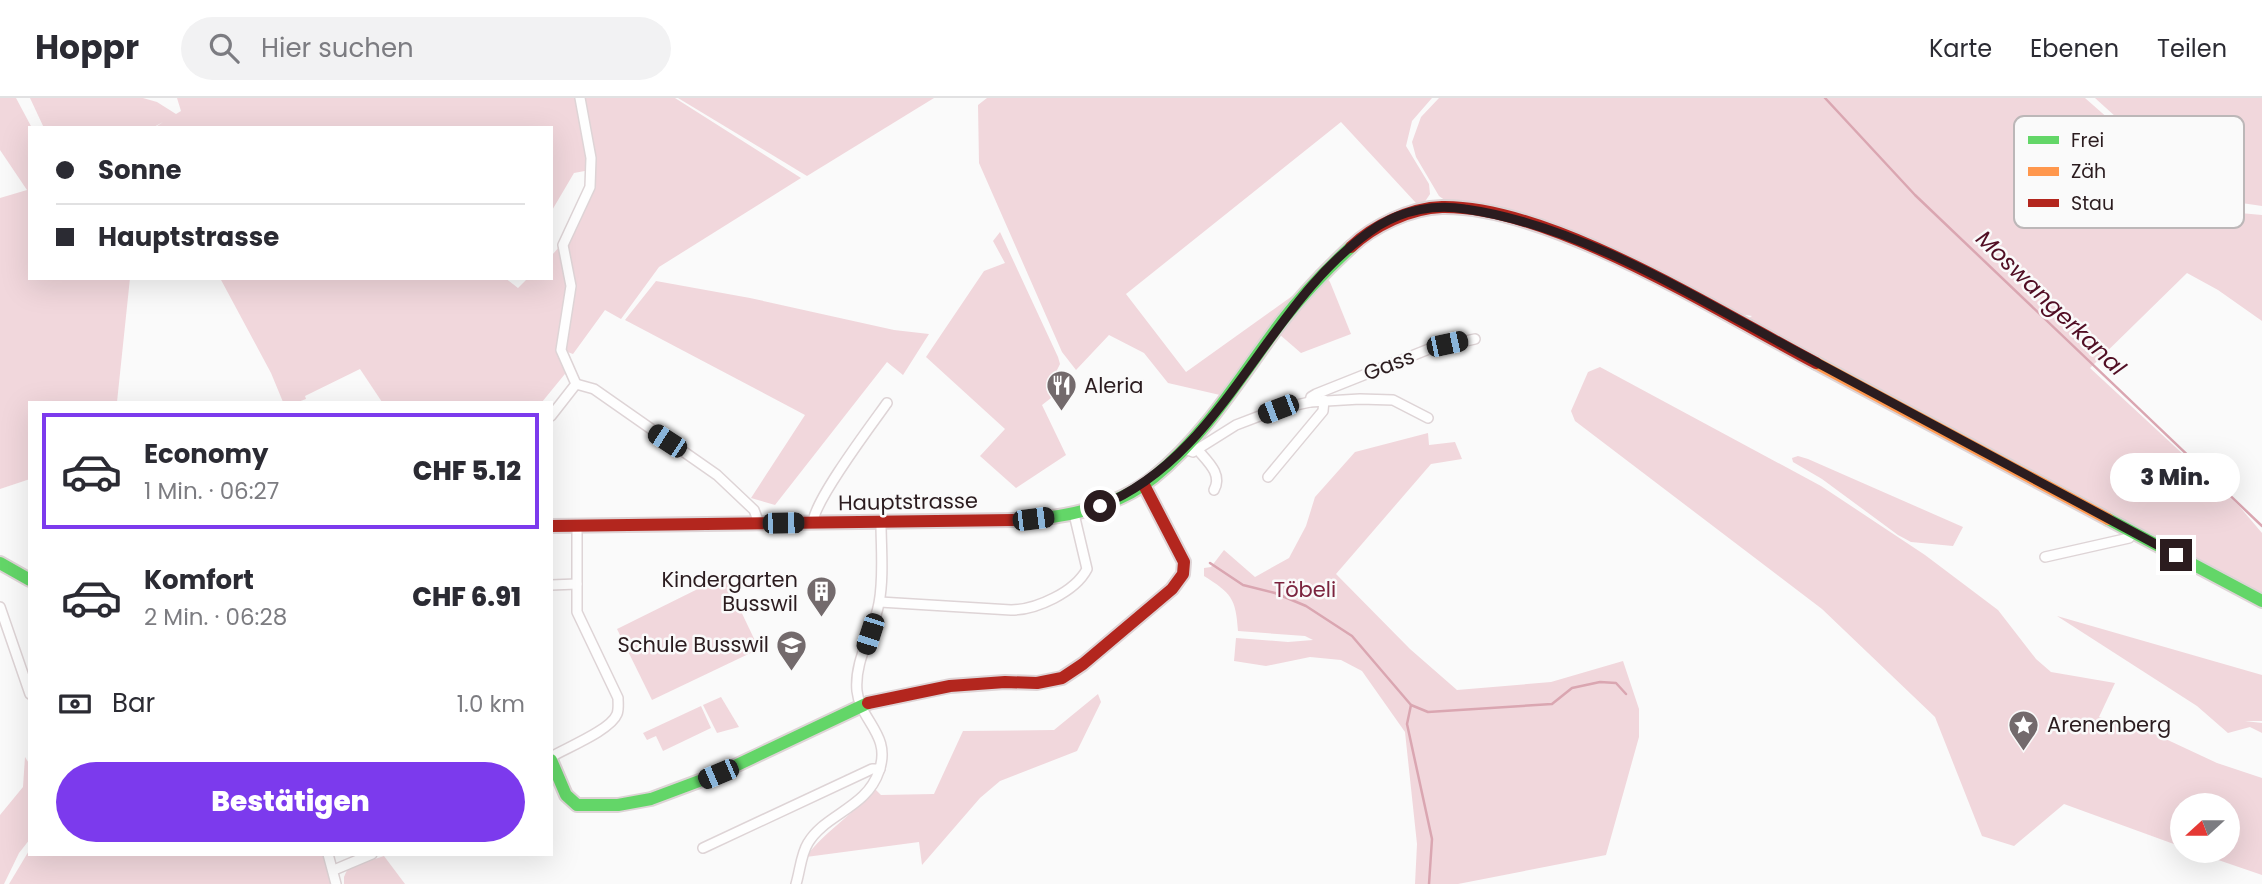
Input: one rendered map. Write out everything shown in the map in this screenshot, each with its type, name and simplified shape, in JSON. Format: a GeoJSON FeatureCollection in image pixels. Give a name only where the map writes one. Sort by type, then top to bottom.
{"type":"FeatureCollection","features":[{"type":"Feature","properties":{"kind":"street"},"geometry":{"type":"LineString","coordinates":[[576,384],[561,350],[571,286],[563,245],[590,187],[591,158],[580,98]]}},
{"type":"Feature","properties":{"kind":"street","name":"Hauptstrasse"},"geometry":{"type":"LineString","coordinates":[[553,526],[1033,519],[1074,514],[1115,500],[1144,485],[1191,449],[1292,308],[1342,255],[1365,236],[1398,216],[1425,209],[1453,207],[1501,216],[1538,227],[1643,271],[2262,601]]}},
{"type":"Feature","properties":{"kind":"street","name":"Gass"},"geometry":{"type":"LineString","coordinates":[[1310,402],[1311,397],[1316,394],[1411,356],[1475,339]]}},
{"type":"Feature","properties":{"kind":"street"},"geometry":{"type":"LineString","coordinates":[[553,413],[576,384]]}},
{"type":"Feature","properties":{"kind":"street"},"geometry":{"type":"LineString","coordinates":[[576,384],[594,389],[610,399],[717,475],[754,510],[759,523]]}},
{"type":"Feature","properties":{"kind":"street"},"geometry":{"type":"LineString","coordinates":[[1268,477],[1322,411],[1324,400]]}},
{"type":"Feature","properties":{"kind":"street"},"geometry":{"type":"LineString","coordinates":[[1214,490],[1217,480],[1215,472],[1191,449],[1278,409],[1324,400],[1393,400],[1428,418]]}},
{"type":"Feature","properties":{"kind":"street"},"geometry":{"type":"LineString","coordinates":[[813,523],[813,516],[825,495],[887,402]]}},
{"type":"Feature","properties":{"kind":"street"},"geometry":{"type":"LineString","coordinates":[[553,763],[571,801],[584,806],[618,805],[651,799],[694,784],[862,704],[950,687],[1051,682],[1074,671],[1171,589],[1183,574],[1184,562],[1144,485]]}},
{"type":"Feature","properties":{"kind":"street"},"geometry":{"type":"LineString","coordinates":[[880,602],[1011,610],[1040,606],[1071,586],[1087,569],[1074,514]]}},
{"type":"Feature","properties":{"kind":"street"},"geometry":{"type":"LineString","coordinates":[[796,884],[808,843],[863,796],[874,784],[880,769],[883,751],[879,737],[857,689],[860,662],[880,602],[881,522]]}},
{"type":"Feature","properties":{"kind":"street"},"geometry":{"type":"LineString","coordinates":[[553,757],[606,726],[617,714],[618,706],[618,698],[579,617],[577,526]]}},
{"type":"Feature","properties":{"kind":"street"},"geometry":{"type":"LineString","coordinates":[[2045,557],[2129,538],[2134,532]]}},
{"type":"Feature","properties":{"kind":"street"},"geometry":{"type":"LineString","coordinates":[[0,563],[28,579]]}},
{"type":"Feature","properties":{"kind":"street"},"geometry":{"type":"LineString","coordinates":[[553,585],[577,584]]}},
{"type":"Feature","properties":{"kind":"street"},"geometry":{"type":"LineString","coordinates":[[0,607],[28,688]]}},
{"type":"Feature","properties":{"kind":"street"},"geometry":{"type":"LineString","coordinates":[[704,848],[872,769],[880,769]]}},
{"type":"Feature","properties":{"kind":"street"},"geometry":{"type":"LineString","coordinates":[[329,856],[336,884]]}},
{"type":"Feature","properties":{"kind":"street"},"geometry":{"type":"LineString","coordinates":[[334,870],[367,856]]}},
{"type":"Feature","properties":{"kind":"green space"},"geometry":{"type":"Polygon","coordinates":[[[0,98],[16,98],[31,126],[28,126],[28,280],[130,280],[117,401],[28,401],[28,480],[0,489],[0,198],[27,190],[0,150],[0,98]]]}},
{"type":"Feature","properties":{"kind":"green space"},"geometry":{"type":"Polygon","coordinates":[[[30,98],[143,98],[157,102],[176,114],[181,111],[177,98],[675,98],[801,178],[659,267],[621,319],[605,310],[573,354],[562,350],[569,369],[543,401],[381,401],[360,369],[305,396],[306,399],[283,401],[271,373],[221,280],[508,280],[518,288],[526,280],[553,280],[553,254],[572,227],[590,170],[574,173],[553,209],[553,126],[157,126],[163,122],[156,126],[43,126],[30,98]]]}},
{"type":"Feature","properties":{"kind":"green space"},"geometry":{"type":"Polygon","coordinates":[[[678,98],[934,98],[807,176],[678,98]]]}},
{"type":"Feature","properties":{"kind":"green space"},"geometry":{"type":"Polygon","coordinates":[[[987,98],[1432,98],[1412,121],[1406,146],[1429,184],[1430,194],[1424,203],[1416,203],[1341,122],[1126,294],[1186,372],[1302,289],[1220,395],[1168,383],[1144,353],[1109,335],[1076,370],[1062,352],[979,163],[978,105],[987,98]]]}},
{"type":"Feature","properties":{"kind":"green space"},"geometry":{"type":"Polygon","coordinates":[[[1439,98],[2085,98],[2105,116],[2014,116],[2014,228],[2244,228],[2244,213],[2262,215],[2262,321],[2218,290],[2187,273],[2090,368],[2239,506],[2262,533],[2262,596],[1752,323],[1749,318],[1752,316],[1739,314],[1635,261],[1566,231],[1483,203],[1446,201],[1439,196],[1416,157],[1412,142],[1421,117],[1439,98]]]}},
{"type":"Feature","properties":{"kind":"green space"},"geometry":{"type":"Polygon","coordinates":[[[2095,98],[2262,98],[2262,206],[2244,203],[2244,116],[2115,116],[2095,98]]]}},
{"type":"Feature","properties":{"kind":"green space"},"geometry":{"type":"Polygon","coordinates":[[[1000,232],[1058,357],[1060,364],[1057,370],[1064,388],[1042,405],[1066,455],[1016,488],[980,456],[1005,429],[926,357],[984,271],[1005,263],[993,241],[1000,232]]]}},
{"type":"Feature","properties":{"kind":"green space"},"geometry":{"type":"Polygon","coordinates":[[[1325,276],[1330,282],[1351,334],[1301,353],[1279,334],[1325,276]]]}},
{"type":"Feature","properties":{"kind":"green space"},"geometry":{"type":"Polygon","coordinates":[[[656,281],[750,298],[894,330],[929,334],[903,375],[887,362],[775,505],[751,498],[805,415],[625,320],[656,281]]]}},
{"type":"Feature","properties":{"kind":"green space"},"geometry":{"type":"Polygon","coordinates":[[[1600,367],[1821,486],[1925,555],[1998,610],[2036,659],[2051,672],[2115,683],[2099,717],[2157,735],[2217,763],[2262,778],[2262,875],[2227,863],[2240,863],[2240,793],[2170,793],[2170,843],[2064,804],[2014,846],[1982,836],[1935,717],[1822,609],[1575,421],[1571,411],[1588,372],[1600,367]]]}},
{"type":"Feature","properties":{"kind":"green space","name":"Töbeli"},"geometry":{"type":"Polygon","coordinates":[[[1428,433],[1429,445],[1455,442],[1462,459],[1431,464],[1336,574],[1410,649],[1457,690],[1551,682],[1623,661],[1639,709],[1639,737],[1606,855],[1458,884],[1415,884],[1417,844],[1405,732],[1362,671],[1341,660],[1310,657],[1266,666],[1234,661],[1236,638],[1288,642],[1313,640],[1305,636],[1238,631],[1236,611],[1230,598],[1204,576],[1204,568],[1211,567],[1224,550],[1255,577],[1289,558],[1306,526],[1315,497],[1355,452],[1428,433]]]}},
{"type":"Feature","properties":{"kind":"green space"},"geometry":{"type":"Polygon","coordinates":[[[1798,456],[1963,527],[1953,546],[1911,542],[1822,479],[1793,462],[1792,458],[1798,456]]]}},
{"type":"Feature","properties":{"kind":"green space"},"geometry":{"type":"Polygon","coordinates":[[[724,576],[759,649],[652,700],[617,629],[724,576]]]}},
{"type":"Feature","properties":{"kind":"green space"},"geometry":{"type":"Polygon","coordinates":[[[2057,616],[2262,675],[2262,721],[2245,721],[2262,723],[2262,733],[2250,727],[2228,733],[2197,706],[2057,616]]]}},
{"type":"Feature","properties":{"kind":"green space"},"geometry":{"type":"Polygon","coordinates":[[[1098,694],[1101,702],[1077,751],[1000,781],[980,798],[922,865],[919,842],[806,857],[874,788],[881,795],[934,794],[963,731],[1054,730],[1098,694]]]}},
{"type":"Feature","properties":{"kind":"green space"},"geometry":{"type":"Polygon","coordinates":[[[721,697],[739,727],[717,733],[703,705],[721,697]]]}},
{"type":"Feature","properties":{"kind":"green space"},"geometry":{"type":"Polygon","coordinates":[[[701,706],[711,728],[663,751],[656,736],[647,740],[643,733],[701,706]]]}},
{"type":"Feature","properties":{"kind":"green space"},"geometry":{"type":"Polygon","coordinates":[[[25,757],[28,762],[28,842],[19,853],[4,884],[0,884],[0,815],[23,787],[25,757]]]}},
{"type":"Feature","properties":{"kind":"green space"},"geometry":{"type":"Polygon","coordinates":[[[28,852],[28,856],[326,856],[333,884],[9,884],[28,852]]]}},
{"type":"Feature","properties":{"kind":"green space"},"geometry":{"type":"Polygon","coordinates":[[[384,856],[405,884],[344,884],[348,868],[384,856]]]}},
{"type":"Feature","properties":{"kind":"waterway","name":"Moswangerkanal"},"geometry":{"type":"LineString","coordinates":[[1825,98],[1915,195],[2262,526]]}},
{"type":"Feature","properties":{"kind":"waterway"},"geometry":{"type":"LineString","coordinates":[[1210,563],[1243,585],[1275,593],[1306,606],[1352,636],[1411,705],[1407,724],[1432,839],[1429,884]]}},
{"type":"Feature","properties":{"kind":"waterway"},"geometry":{"type":"LineString","coordinates":[[1411,705],[1428,712],[1552,704],[1572,688],[1600,682],[1616,683],[1626,694]]}},
{"type":"Feature","properties":{"kind":"traffic: fast"},"geometry":{"type":"LineString","coordinates":[[1014,520],[1087,510],[1123,497],[1154,477],[1191,442],[1290,311],[1351,247]]}},
{"type":"Feature","properties":{"kind":"traffic: fast"},"geometry":{"type":"LineString","coordinates":[[2108,519],[2262,601]]}},
{"type":"Feature","properties":{"kind":"traffic: fast"},"geometry":{"type":"LineString","coordinates":[[0,563],[28,579]]}},
{"type":"Feature","properties":{"kind":"traffic: fast"},"geometry":{"type":"LineString","coordinates":[[553,765],[566,795],[577,805],[618,805],[651,799],[718,774],[868,703]]}},
{"type":"Feature","properties":{"kind":"traffic: slow"},"geometry":{"type":"LineString","coordinates":[[1816,363],[2108,519]]}},
{"type":"Feature","properties":{"kind":"traffic: jam"},"geometry":{"type":"LineString","coordinates":[[1351,247],[1381,225],[1417,211],[1442,207],[1485,211],[1532,223],[1633,265],[1816,363]]}},
{"type":"Feature","properties":{"kind":"traffic: jam"},"geometry":{"type":"LineString","coordinates":[[868,703],[950,686],[1005,682],[1037,683],[1062,678],[1083,664],[1172,589],[1183,574],[1184,562],[1144,485]]}},
{"type":"Feature","properties":{"kind":"traffic: jam"},"geometry":{"type":"LineString","coordinates":[[553,526],[1014,520]]}},
{"type":"Feature","properties":{"kind":"place","name":"Aleria"},"geometry":{"type":"Point","coordinates":[1061,413]}},
{"type":"Feature","properties":{"kind":"place","name":"Kindergarten Busswil"},"geometry":{"type":"Point","coordinates":[821,619]}},
{"type":"Feature","properties":{"kind":"place","name":"Schule Busswil"},"geometry":{"type":"Point","coordinates":[792,672]}},
{"type":"Feature","properties":{"kind":"place","name":"Arenenberg"},"geometry":{"type":"Point","coordinates":[2024,752]}},
{"type":"Feature","properties":{"kind":"route"},"geometry":{"type":"LineString","coordinates":[[1100,506],[1144,485],[1185,449],[1292,308],[1351,247],[1381,224],[1398,216],[1411,211],[1453,207],[1501,216],[1538,227],[1643,271],[2176,555]]}}]}
